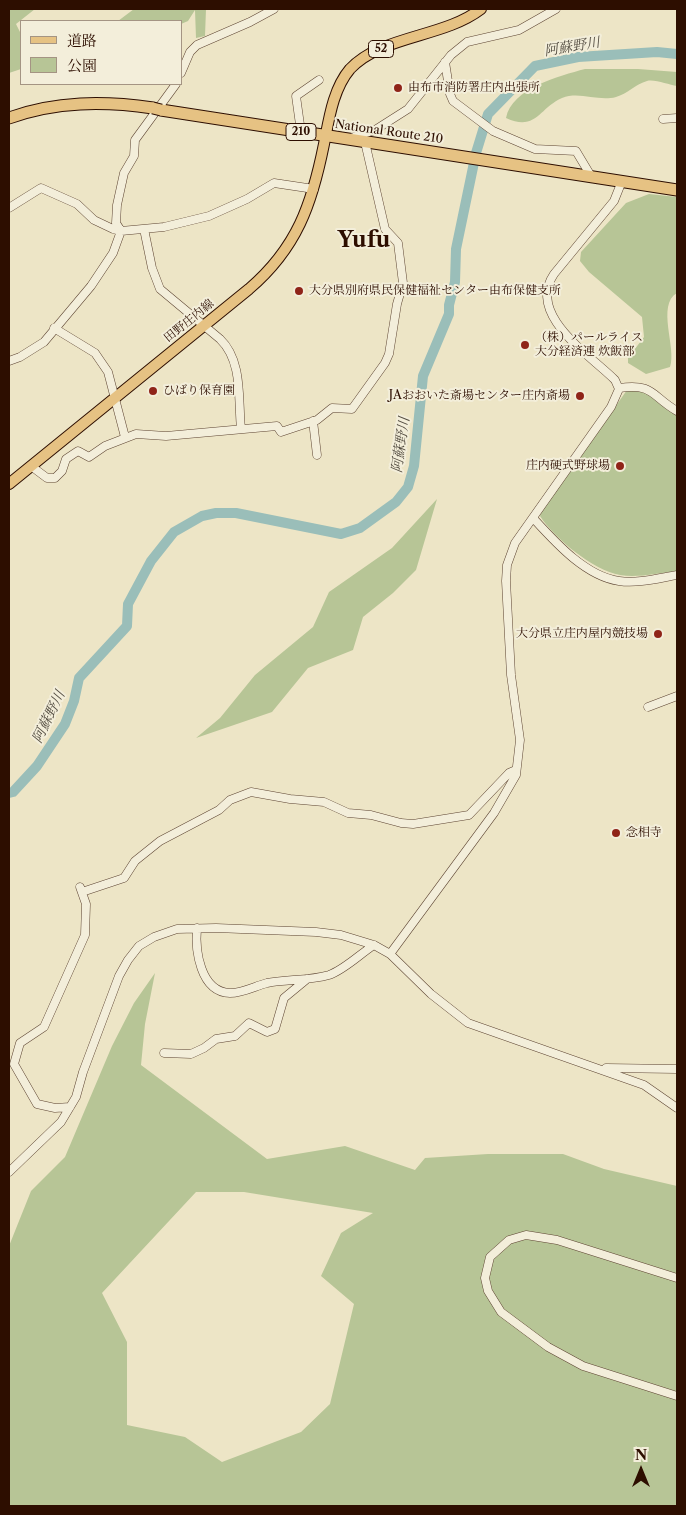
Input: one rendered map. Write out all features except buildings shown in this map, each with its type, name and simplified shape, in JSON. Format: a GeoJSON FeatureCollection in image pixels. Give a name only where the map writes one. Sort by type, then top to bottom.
{"type":"FeatureCollection","features":[{"type":"Feature","properties":{"kind":"highway","name":"National Route 210"},"geometry":{"type":"LineString","coordinates":[[9,118],[45,108],[83,103],[112,103],[677,190]]}},
{"type":"Feature","properties":{"kind":"main road","name":"52"},"geometry":{"type":"LineString","coordinates":[[326,136],[338,90],[346,74],[360,61],[391,46],[452,26],[481,9]]}},
{"type":"Feature","properties":{"kind":"main road","name":"田野庄内線"},"geometry":{"type":"LineString","coordinates":[[9,484],[258,281],[283,254],[299,228],[314,189],[326,136]]}},
{"type":"Feature","properties":{"kind":"street"},"geometry":{"type":"LineString","coordinates":[[182,72],[190,52],[197,45],[250,22],[274,9]]}},
{"type":"Feature","properties":{"kind":"street"},"geometry":{"type":"LineString","coordinates":[[346,139],[375,130],[408,109],[446,62],[467,42],[477,38],[519,30],[556,9]]}},
{"type":"Feature","properties":{"kind":"street"},"geometry":{"type":"LineString","coordinates":[[446,62],[451,98],[494,130],[535,150],[574,150],[579,154],[591,176]]}},
{"type":"Feature","properties":{"kind":"street"},"geometry":{"type":"LineString","coordinates":[[301,132],[296,96],[319,80]]}},
{"type":"Feature","properties":{"kind":"street"},"geometry":{"type":"LineString","coordinates":[[121,231],[116,223],[117,205],[124,173],[134,156],[135,140],[175,85]]}},
{"type":"Feature","properties":{"kind":"street"},"geometry":{"type":"LineString","coordinates":[[663,119],[677,118]]}},
{"type":"Feature","properties":{"kind":"street"},"geometry":{"type":"LineString","coordinates":[[31,466],[47,478],[55,478],[62,471],[66,459],[72,453],[78,451],[89,457],[105,446],[126,436],[146,433],[166,436],[277,426],[282,432],[313,421],[332,408],[352,409],[389,354],[397,304],[403,283],[398,243],[386,229],[365,142]]}},
{"type":"Feature","properties":{"kind":"street"},"geometry":{"type":"LineString","coordinates":[[390,954],[494,813],[516,770],[520,740],[511,675],[507,573],[515,543],[614,403],[619,388],[616,380],[554,321],[548,307],[547,290],[554,274],[614,201],[622,181]]}},
{"type":"Feature","properties":{"kind":"street"},"geometry":{"type":"LineString","coordinates":[[9,208],[41,188],[77,204],[94,220],[121,231],[144,229],[209,216],[247,199],[274,183],[314,189]]}},
{"type":"Feature","properties":{"kind":"street"},"geometry":{"type":"LineString","coordinates":[[144,229],[152,268],[160,289],[228,347],[234,359],[240,429]]}},
{"type":"Feature","properties":{"kind":"street"},"geometry":{"type":"LineString","coordinates":[[9,360],[34,350],[44,342],[91,286],[113,253],[121,231]]}},
{"type":"Feature","properties":{"kind":"street"},"geometry":{"type":"LineString","coordinates":[[54,328],[95,352],[108,372],[126,436]]}},
{"type":"Feature","properties":{"kind":"street"},"geometry":{"type":"LineString","coordinates":[[619,388],[638,386],[647,388],[677,411]]}},
{"type":"Feature","properties":{"kind":"street"},"geometry":{"type":"LineString","coordinates":[[313,421],[317,455]]}},
{"type":"Feature","properties":{"kind":"street"},"geometry":{"type":"LineString","coordinates":[[533,518],[571,556],[614,580],[625,582],[677,575]]}},
{"type":"Feature","properties":{"kind":"street"},"geometry":{"type":"LineString","coordinates":[[648,707],[677,696]]}},
{"type":"Feature","properties":{"kind":"street"},"geometry":{"type":"LineString","coordinates":[[70,1107],[56,1108],[37,1104],[14,1064],[20,1042],[44,1027],[85,935],[87,918],[81,890],[124,878],[134,861],[160,841],[219,810],[230,800],[251,792],[290,799],[324,802],[348,813],[371,815],[401,823],[413,824],[470,814],[509,773],[516,770]]}},
{"type":"Feature","properties":{"kind":"street"},"geometry":{"type":"LineString","coordinates":[[197,928],[201,969],[215,988],[228,993],[243,991],[269,983],[307,980],[331,974],[374,945]]}},
{"type":"Feature","properties":{"kind":"street"},"geometry":{"type":"LineString","coordinates":[[9,1172],[61,1122],[76,1097],[83,1072],[119,976],[128,960],[140,946],[154,937],[177,929],[316,932],[341,935],[374,945],[390,954],[431,994],[468,1023],[644,1085],[677,1108]]}},
{"type":"Feature","properties":{"kind":"street"},"geometry":{"type":"LineString","coordinates":[[164,1053],[191,1054],[204,1048],[216,1039],[236,1036],[249,1024],[267,1032],[275,1029],[284,998],[307,980]]}},
{"type":"Feature","properties":{"kind":"street"},"geometry":{"type":"LineString","coordinates":[[599,1068],[677,1068]]}},
{"type":"Feature","properties":{"kind":"street"},"geometry":{"type":"LineString","coordinates":[[677,1278],[557,1240],[526,1234],[509,1240],[490,1257],[485,1278],[488,1291],[501,1312],[548,1348],[583,1366],[677,1396]]}},
{"type":"Feature","properties":{"kind":"green space"},"geometry":{"type":"Polygon","coordinates":[[[9,9],[35,9],[16,24],[20,32],[20,69],[9,73],[9,9]]]}},
{"type":"Feature","properties":{"kind":"green space"},"geometry":{"type":"Polygon","coordinates":[[[134,9],[206,9],[205,36],[196,38],[195,10],[188,21],[182,24],[182,20],[119,20],[134,9]]]}},
{"type":"Feature","properties":{"kind":"green space"},"geometry":{"type":"Polygon","coordinates":[[[585,69],[638,69],[677,72],[677,86],[658,81],[647,81],[616,97],[569,96],[562,98],[554,102],[537,117],[524,122],[516,122],[506,118],[510,108],[517,99],[527,91],[563,75],[585,69]]]}},
{"type":"Feature","properties":{"kind":"green space"},"geometry":{"type":"Polygon","coordinates":[[[649,194],[677,197],[677,293],[671,299],[667,317],[671,349],[670,367],[646,374],[628,363],[628,358],[644,337],[642,317],[589,272],[580,261],[581,252],[626,203],[649,194]]]}},
{"type":"Feature","properties":{"kind":"green space"},"geometry":{"type":"Polygon","coordinates":[[[627,390],[645,390],[677,415],[677,571],[634,576],[609,572],[576,552],[555,534],[540,516],[627,390]]]}},
{"type":"Feature","properties":{"kind":"green space"},"geometry":{"type":"Polygon","coordinates":[[[437,499],[416,570],[393,593],[363,617],[353,650],[308,668],[272,712],[196,738],[220,718],[255,675],[313,627],[329,592],[392,548],[437,499]]]}},
{"type":"Feature","properties":{"kind":"green space"},"geometry":{"type":"Polygon","coordinates":[[[155,973],[145,1024],[141,1065],[267,1159],[345,1146],[415,1170],[425,1158],[488,1154],[563,1154],[604,1169],[677,1186],[677,1506],[9,1506],[9,1246],[31,1191],[65,1157],[112,1046],[134,1003],[155,973]],[[196,1192],[102,1293],[127,1342],[127,1425],[185,1437],[222,1462],[301,1432],[330,1404],[354,1304],[321,1276],[341,1233],[373,1213],[244,1192],[196,1192]]]}},
{"type":"Feature","properties":{"kind":"waterway","name":"阿蘇野川"},"geometry":{"type":"LineString","coordinates":[[9,793],[13,792],[37,766],[65,724],[74,701],[79,678],[127,626],[128,604],[151,561],[174,532],[202,516],[216,513],[236,513],[341,534],[360,528],[396,502],[408,487],[414,466],[423,376],[449,314],[449,305],[455,282],[456,249],[476,153],[488,114],[535,66],[578,57],[657,52],[677,54]]}},
{"type":"Feature","properties":{"kind":"place","name":"由布市消防署庄内出張所"},"geometry":{"type":"Point","coordinates":[398,88]}},
{"type":"Feature","properties":{"kind":"place","name":"大分県別府県民保健福祉センター由布保健支所"},"geometry":{"type":"Point","coordinates":[299,291]}},
{"type":"Feature","properties":{"kind":"place","name":"（株）パールライス 大分経済連 炊飯部"},"geometry":{"type":"Point","coordinates":[525,345]}},
{"type":"Feature","properties":{"kind":"place","name":"ひばり保育園"},"geometry":{"type":"Point","coordinates":[153,391]}},
{"type":"Feature","properties":{"kind":"place","name":"JAおおいた斎場センター庄内斎場"},"geometry":{"type":"Point","coordinates":[580,396]}},
{"type":"Feature","properties":{"kind":"place","name":"庄内硬式野球場"},"geometry":{"type":"Point","coordinates":[620,466]}},
{"type":"Feature","properties":{"kind":"place","name":"大分県立庄内屋内競技場"},"geometry":{"type":"Point","coordinates":[658,634]}},
{"type":"Feature","properties":{"kind":"place","name":"念相寺"},"geometry":{"type":"Point","coordinates":[616,833]}},
{"type":"Feature","properties":{"kind":"district","name":"Yufu"},"geometry":{"type":"Point","coordinates":[364,241]}}]}
